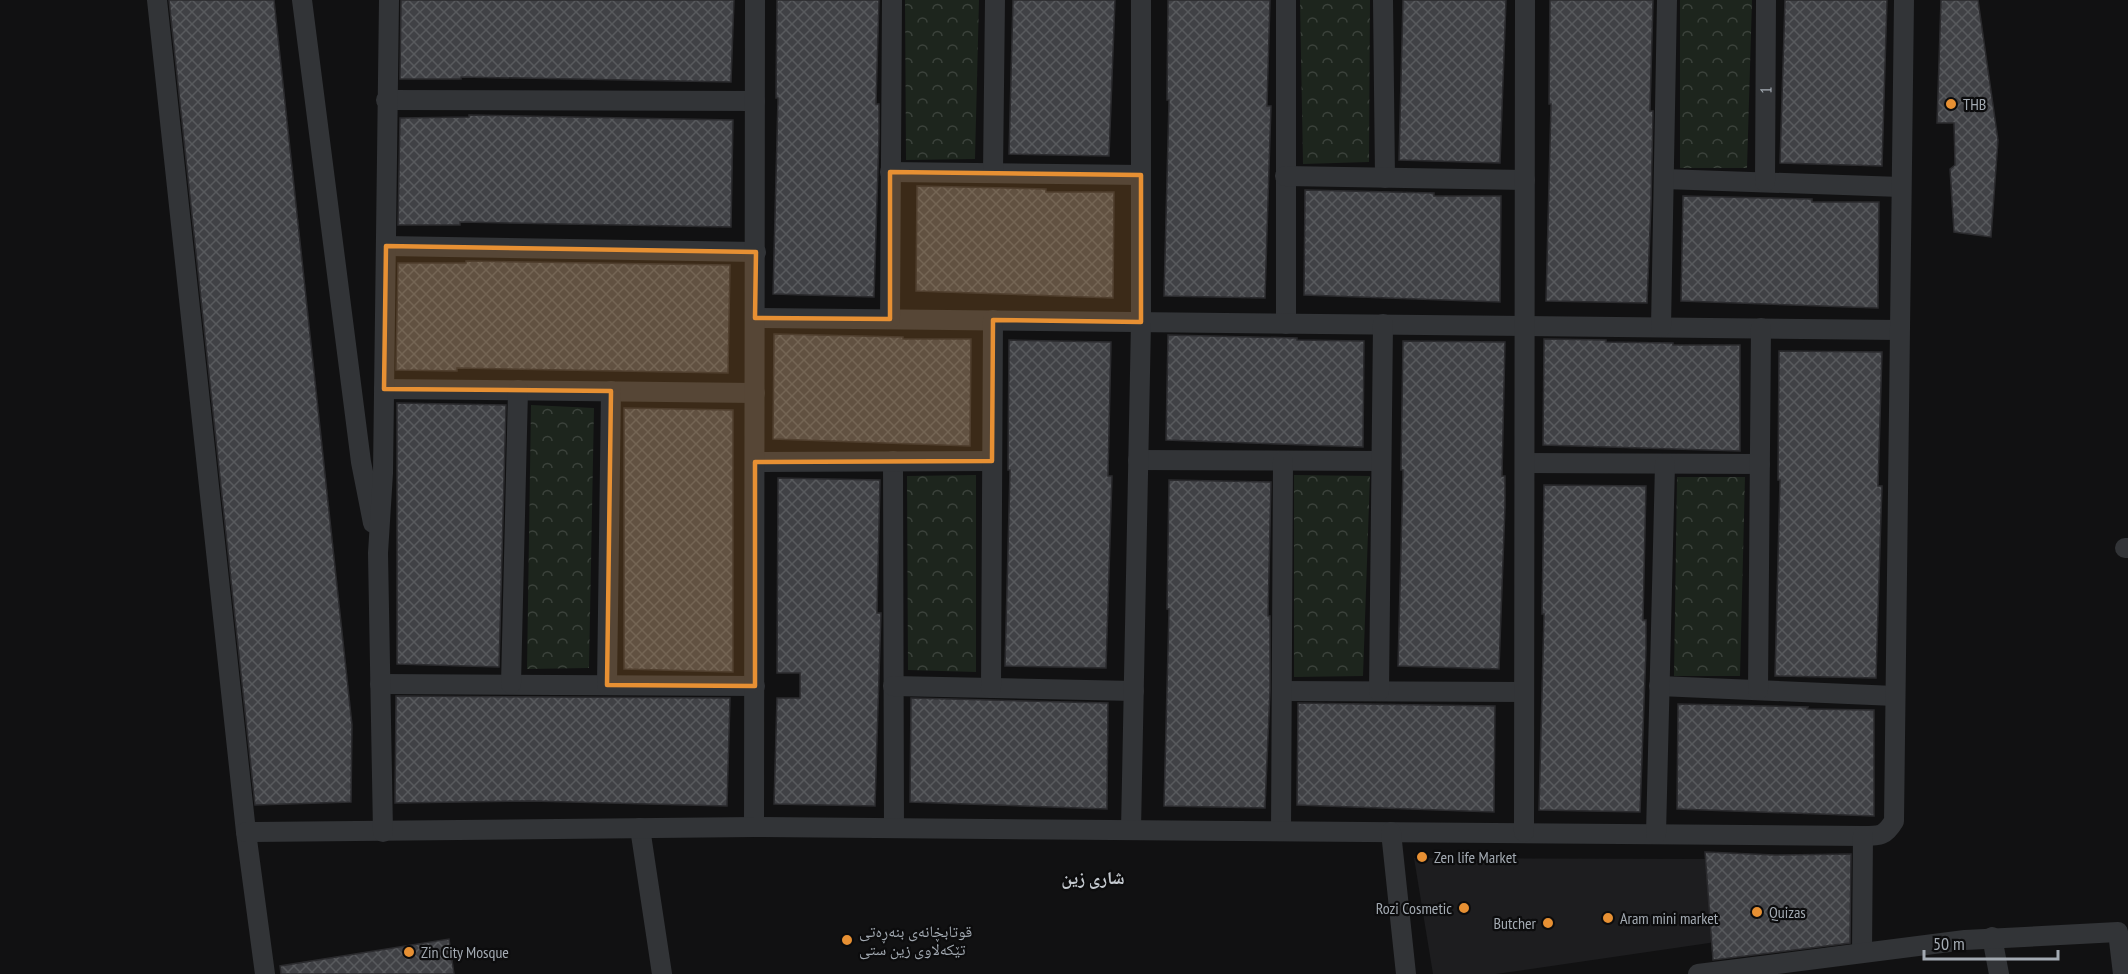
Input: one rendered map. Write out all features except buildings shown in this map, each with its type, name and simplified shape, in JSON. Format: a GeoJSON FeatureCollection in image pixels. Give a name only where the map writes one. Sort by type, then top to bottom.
{"type":"FeatureCollection","features":[{"type":"Feature","properties":{"kind":"street"},"geometry":{"type":"LineString","coordinates":[[157,0],[246,832],[266,974]]}},
{"type":"Feature","properties":{"kind":"street"},"geometry":{"type":"LineString","coordinates":[[302,0],[362,462],[378,553]]}},
{"type":"Feature","properties":{"kind":"street"},"geometry":{"type":"LineString","coordinates":[[383,832],[378,553],[383,473],[389,0]]}},
{"type":"Feature","properties":{"kind":"street"},"geometry":{"type":"LineString","coordinates":[[754,827],[755,0]]}},
{"type":"Feature","properties":{"kind":"street"},"geometry":{"type":"LineString","coordinates":[[890,319],[892,0]]}},
{"type":"Feature","properties":{"kind":"street"},"geometry":{"type":"LineString","coordinates":[[993,173],[996,0]]}},
{"type":"Feature","properties":{"kind":"street"},"geometry":{"type":"LineString","coordinates":[[1131,830],[1141,322],[1142,0]]}},
{"type":"Feature","properties":{"kind":"street"},"geometry":{"type":"LineString","coordinates":[[1286,0],[1286,324]]}},
{"type":"Feature","properties":{"kind":"street"},"geometry":{"type":"LineString","coordinates":[[1383,0],[1384,178]]}},
{"type":"Feature","properties":{"kind":"street"},"geometry":{"type":"LineString","coordinates":[[1524,832],[1525,0]]}},
{"type":"Feature","properties":{"kind":"street"},"geometry":{"type":"LineString","coordinates":[[1661,327],[1667,0]]}},
{"type":"Feature","properties":{"kind":"street","name":"1"},"geometry":{"type":"LineString","coordinates":[[1766,0],[1766,182]]}},
{"type":"Feature","properties":{"kind":"street"},"geometry":{"type":"LineString","coordinates":[[246,832],[754,827],[1879,836],[1888,831],[1893,821],[1904,0]]}},
{"type":"Feature","properties":{"kind":"street"},"geometry":{"type":"LineString","coordinates":[[386,100],[755,100]]}},
{"type":"Feature","properties":{"kind":"street"},"geometry":{"type":"LineString","coordinates":[[890,172],[1141,175]]}},
{"type":"Feature","properties":{"kind":"street"},"geometry":{"type":"LineString","coordinates":[[1285,176],[1526,180]]}},
{"type":"Feature","properties":{"kind":"street"},"geometry":{"type":"LineString","coordinates":[[1664,179],[1901,187]]}},
{"type":"Feature","properties":{"kind":"street"},"geometry":{"type":"LineString","coordinates":[[386,246],[756,252]]}},
{"type":"Feature","properties":{"kind":"street"},"geometry":{"type":"LineString","coordinates":[[755,318],[1899,330]]}},
{"type":"Feature","properties":{"kind":"street"},"geometry":{"type":"LineString","coordinates":[[991,688],[993,320]]}},
{"type":"Feature","properties":{"kind":"street"},"geometry":{"type":"LineString","coordinates":[[1379,691],[1383,324]]}},
{"type":"Feature","properties":{"kind":"street"},"geometry":{"type":"LineString","coordinates":[[1758,690],[1761,328]]}},
{"type":"Feature","properties":{"kind":"street"},"geometry":{"type":"LineString","coordinates":[[384,389],[755,393]]}},
{"type":"Feature","properties":{"kind":"street"},"geometry":{"type":"LineString","coordinates":[[512,684],[518,390]]}},
{"type":"Feature","properties":{"kind":"street"},"geometry":{"type":"LineString","coordinates":[[608,685],[611,391]]}},
{"type":"Feature","properties":{"kind":"street"},"geometry":{"type":"LineString","coordinates":[[1138,460],[1381,461]]}},
{"type":"Feature","properties":{"kind":"street"},"geometry":{"type":"LineString","coordinates":[[1281,831],[1283,460]]}},
{"type":"Feature","properties":{"kind":"street"},"geometry":{"type":"LineString","coordinates":[[892,461],[894,828]]}},
{"type":"Feature","properties":{"kind":"street"},"geometry":{"type":"LineString","coordinates":[[755,462],[992,461]]}},
{"type":"Feature","properties":{"kind":"street"},"geometry":{"type":"LineString","coordinates":[[1525,463],[1760,464]]}},
{"type":"Feature","properties":{"kind":"street"},"geometry":{"type":"LineString","coordinates":[[1656,834],[1665,464]]}},
{"type":"Feature","properties":{"kind":"street"},"geometry":{"type":"LineString","coordinates":[[380,684],[754,686]]}},
{"type":"Feature","properties":{"kind":"street"},"geometry":{"type":"LineString","coordinates":[[893,686],[1134,691]]}},
{"type":"Feature","properties":{"kind":"street"},"geometry":{"type":"LineString","coordinates":[[1659,686],[1895,696]]}},
{"type":"Feature","properties":{"kind":"street"},"geometry":{"type":"LineString","coordinates":[[1282,691],[1524,692]]}},
{"type":"Feature","properties":{"kind":"street"},"geometry":{"type":"LineString","coordinates":[[640,828],[662,974]]}},
{"type":"Feature","properties":{"kind":"street"},"geometry":{"type":"LineString","coordinates":[[1391,832],[1406,974]]}},
{"type":"Feature","properties":{"kind":"street"},"geometry":{"type":"LineString","coordinates":[[1862,952],[1863,836]]}},
{"type":"Feature","properties":{"kind":"street"},"geometry":{"type":"LineString","coordinates":[[1698,974],[1731,972],[1862,952],[1992,937],[2118,932],[2123,974]]}},
{"type":"Feature","properties":{"kind":"street"},"geometry":{"type":"LineString","coordinates":[[1992,937],[1999,974]]}},
{"type":"Feature","properties":{"kind":"highlighted area"},"geometry":{"type":"Polygon","coordinates":[[[890,172],[1141,175],[1141,322],[993,320],[992,461],[755,462],[755,686],[607,685],[611,391],[384,389],[386,246],[756,252],[755,318],[890,319],[890,172]]]}},
{"type":"Feature","properties":{"kind":"shaded area"},"geometry":{"type":"Polygon","coordinates":[[[1414,858],[1705,859],[1716,942],[1496,974],[1433,974],[1414,858]]]}},
{"type":"Feature","properties":{"kind":"green space"},"geometry":{"type":"Polygon","coordinates":[[[905,0],[979,0],[975,159],[906,160],[905,0]]]}},
{"type":"Feature","properties":{"kind":"green space"},"geometry":{"type":"Polygon","coordinates":[[[1300,0],[1370,0],[1369,162],[1303,164],[1300,0]]]}},
{"type":"Feature","properties":{"kind":"green space"},"geometry":{"type":"Polygon","coordinates":[[[1680,0],[1752,0],[1747,168],[1680,168],[1680,0]]]}},
{"type":"Feature","properties":{"kind":"green space"},"geometry":{"type":"Polygon","coordinates":[[[531,405],[594,408],[589,668],[527,669],[531,405]]]}},
{"type":"Feature","properties":{"kind":"green space"},"geometry":{"type":"Polygon","coordinates":[[[976,475],[976,672],[908,670],[907,476],[976,475]]]}},
{"type":"Feature","properties":{"kind":"green space"},"geometry":{"type":"Polygon","coordinates":[[[1294,475],[1370,476],[1363,676],[1294,677],[1294,475]]]}},
{"type":"Feature","properties":{"kind":"green space"},"geometry":{"type":"Polygon","coordinates":[[[1677,477],[1745,477],[1740,676],[1674,676],[1677,477]]]}},
{"type":"Feature","properties":{"kind":"place","name":"THB"},"geometry":{"type":"Point","coordinates":[1951,104]}},
{"type":"Feature","properties":{"kind":"place","name":"Zen life Market"},"geometry":{"type":"Point","coordinates":[1422,857]}},
{"type":"Feature","properties":{"kind":"place","name":"Rozi Cosmetic"},"geometry":{"type":"Point","coordinates":[1464,908]}},
{"type":"Feature","properties":{"kind":"place","name":"Quizas"},"geometry":{"type":"Point","coordinates":[1757,912]}},
{"type":"Feature","properties":{"kind":"place","name":"Aram mini market"},"geometry":{"type":"Point","coordinates":[1608,918]}},
{"type":"Feature","properties":{"kind":"place","name":"Butcher"},"geometry":{"type":"Point","coordinates":[1548,923]}},
{"type":"Feature","properties":{"kind":"place","name":"قوتابخانەی بنەڕەتی تێکەڵاوی زین ستی"},"geometry":{"type":"Point","coordinates":[847,940]}},
{"type":"Feature","properties":{"kind":"place","name":"Zin City Mosque"},"geometry":{"type":"Point","coordinates":[409,952]}},
{"type":"Feature","properties":{"kind":"district","name":"شاری زین"},"geometry":{"type":"Point","coordinates":[1093,877]}}]}
